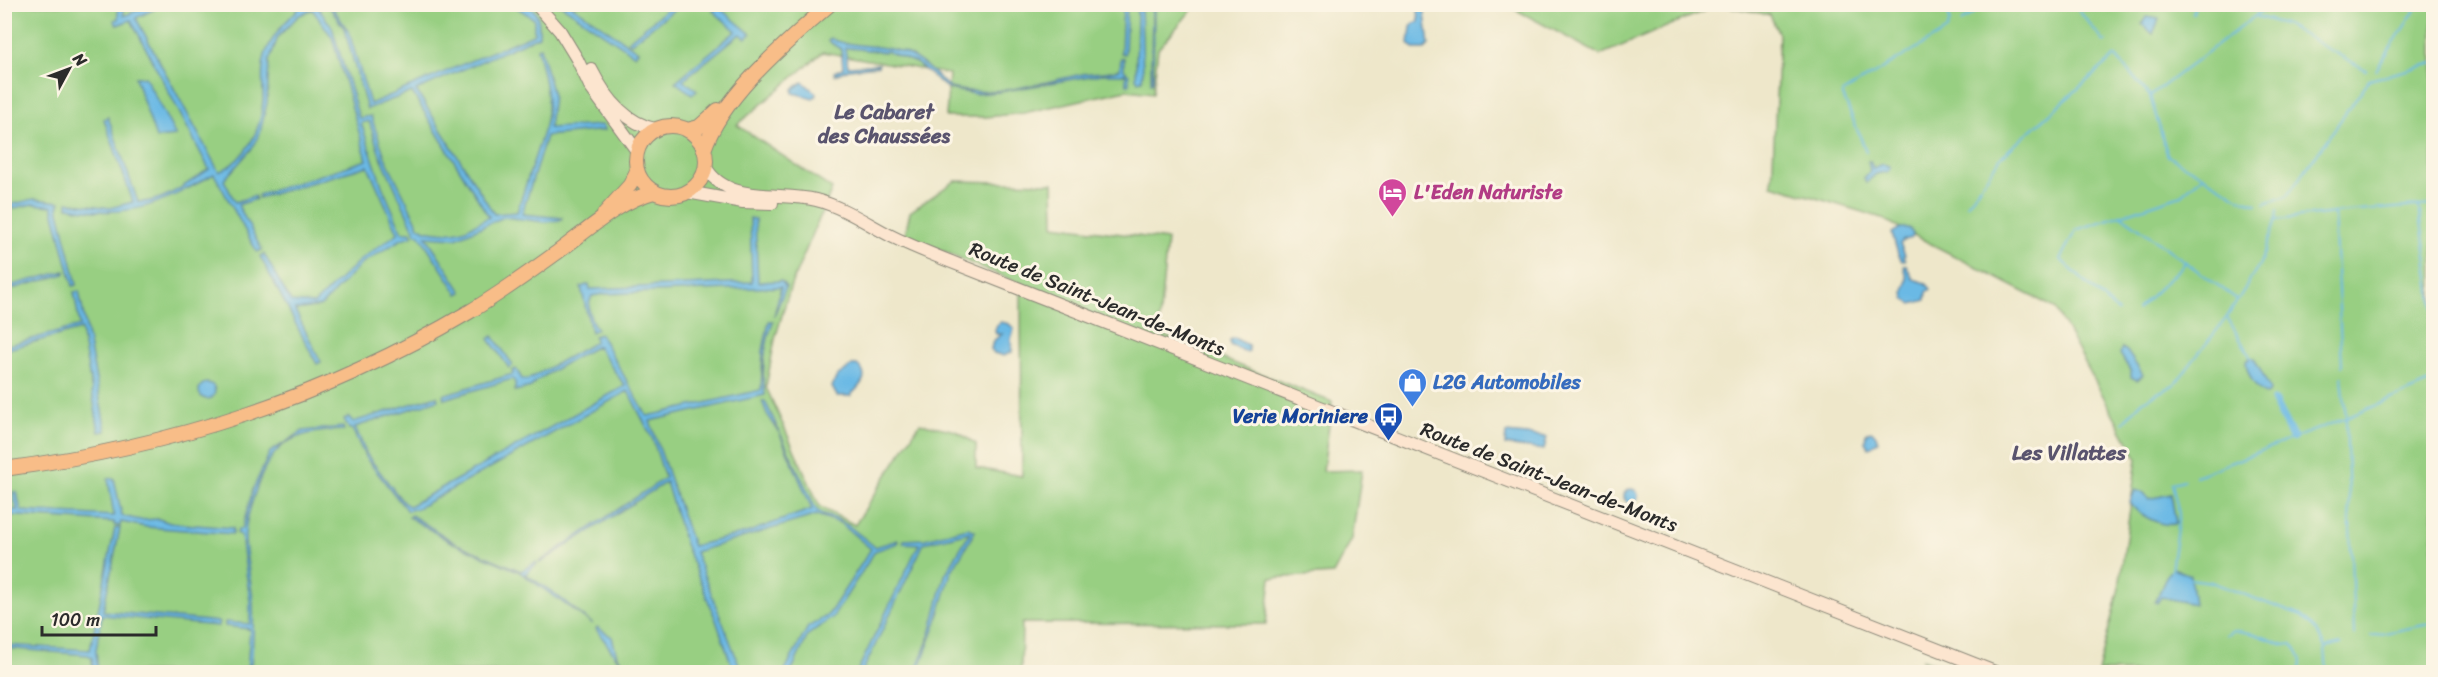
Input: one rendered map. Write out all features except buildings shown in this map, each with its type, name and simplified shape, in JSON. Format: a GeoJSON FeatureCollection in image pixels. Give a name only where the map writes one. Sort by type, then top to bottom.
{"type":"FeatureCollection","features":[{"type":"Feature","properties":{"kind":"main road"},"geometry":{"type":"LineString","coordinates":[[537,4],[561,23],[573,38],[609,99],[637,123],[656,129],[672,126],[695,135],[704,150],[705,166],[699,181],[687,192]]}},
{"type":"Feature","properties":{"kind":"main road"},"geometry":{"type":"LineString","coordinates":[[537,4],[560,31],[591,88],[637,151]]}},
{"type":"Feature","properties":{"kind":"main road"},"geometry":{"type":"LineString","coordinates":[[687,130],[705,123],[830,4]]}},
{"type":"Feature","properties":{"kind":"main road"},"geometry":{"type":"LineString","coordinates":[[704,150],[720,115],[738,93]]}},
{"type":"Feature","properties":{"kind":"main road"},"geometry":{"type":"LineString","coordinates":[[594,224],[630,185],[637,171],[637,151],[641,142],[656,129]]}},
{"type":"Feature","properties":{"kind":"main road"},"geometry":{"type":"LineString","coordinates":[[705,166],[714,179],[734,189],[787,200]]}},
{"type":"Feature","properties":{"kind":"main road"},"geometry":{"type":"LineString","coordinates":[[637,171],[654,192],[671,196],[687,192],[743,202],[787,200]]}},
{"type":"Feature","properties":{"kind":"main road"},"geometry":{"type":"LineString","coordinates":[[4,469],[66,461],[154,442],[268,409],[366,368],[470,312],[594,224],[642,196],[654,192]]}},
{"type":"Feature","properties":{"kind":"main road","name":"Route de Saint-Jean-de-Monts"},"geometry":{"type":"LineString","coordinates":[[787,200],[816,206],[825,204],[847,212],[908,244],[967,269],[1995,672]]}},
{"type":"Feature","properties":{"kind":"green space"},"geometry":{"type":"Polygon","coordinates":[[[4,5],[1196,5],[1158,49],[1153,93],[1126,90],[1024,113],[986,117],[946,117],[949,74],[823,52],[737,125],[832,189],[791,285],[775,339],[766,387],[820,507],[855,525],[920,423],[956,431],[976,444],[976,468],[1022,476],[1021,284],[905,235],[910,212],[955,181],[1053,183],[1054,225],[1167,240],[1158,333],[1332,402],[1323,471],[1362,470],[1352,539],[1333,574],[1271,578],[1266,624],[1022,623],[1021,672],[5,672],[4,5]]]}},
{"type":"Feature","properties":{"kind":"green space"},"geometry":{"type":"Polygon","coordinates":[[[1507,5],[1718,5],[1600,55],[1507,5]]]}},
{"type":"Feature","properties":{"kind":"green space"},"geometry":{"type":"Polygon","coordinates":[[[1720,5],[2433,5],[2433,672],[2098,672],[2119,588],[2137,458],[2055,308],[1879,217],[1772,185],[1779,35],[1770,15],[1720,5]]]}},
{"type":"Feature","properties":{"kind":"green space"},"geometry":{"type":"Polygon","coordinates":[[[1922,659],[1959,672],[1927,672],[1922,659]]]}},
{"type":"Feature","properties":{"kind":"water"},"geometry":{"type":"Polygon","coordinates":[[[1154,4],[1153,82],[1151,83],[1152,5],[1154,4]]]}},
{"type":"Feature","properties":{"kind":"water"},"geometry":{"type":"Polygon","coordinates":[[[118,5],[123,5],[124,16],[150,5],[163,5],[136,18],[219,172],[238,159],[256,132],[262,110],[265,54],[271,42],[283,25],[303,5],[316,5],[332,27],[359,118],[371,116],[385,157],[419,226],[423,229],[446,233],[459,231],[489,217],[412,92],[367,109],[344,28],[328,5],[331,5],[349,32],[370,104],[531,35],[534,33],[534,19],[513,5],[522,5],[536,12],[539,36],[416,90],[494,214],[517,212],[545,126],[547,97],[537,48],[540,47],[553,95],[549,128],[602,125],[605,130],[546,136],[522,214],[562,218],[561,220],[544,222],[504,217],[456,238],[426,236],[462,292],[458,294],[419,234],[416,234],[379,152],[369,121],[361,123],[382,186],[402,232],[411,232],[412,236],[402,239],[362,263],[321,306],[295,310],[321,362],[317,364],[260,256],[264,254],[291,302],[314,304],[361,259],[398,233],[368,166],[259,198],[258,195],[367,160],[332,37],[312,9],[298,16],[278,37],[269,61],[267,103],[260,133],[253,147],[224,180],[235,202],[254,196],[256,199],[238,205],[262,250],[257,252],[214,174],[178,194],[144,207],[110,212],[68,207],[68,202],[110,208],[133,202],[104,119],[108,117],[138,202],[167,195],[209,169],[131,20],[117,25],[114,20],[118,19],[118,5]]]}},
{"type":"Feature","properties":{"kind":"water"},"geometry":{"type":"Polygon","coordinates":[[[561,5],[571,5],[638,51],[635,55],[561,5]]]}},
{"type":"Feature","properties":{"kind":"water"},"geometry":{"type":"Polygon","coordinates":[[[672,5],[680,5],[631,43],[628,41],[672,5]]]}},
{"type":"Feature","properties":{"kind":"water"},"geometry":{"type":"Polygon","coordinates":[[[1123,5],[1127,5],[1125,54],[1121,53],[1123,5]]]}},
{"type":"Feature","properties":{"kind":"water"},"geometry":{"type":"Polygon","coordinates":[[[1137,5],[1141,6],[1143,73],[1142,80],[1138,81],[1136,77],[1137,5]]]}},
{"type":"Feature","properties":{"kind":"water"},"geometry":{"type":"Polygon","coordinates":[[[717,6],[751,34],[746,38],[740,34],[683,80],[697,90],[692,94],[675,82],[736,31],[713,11],[717,6]]]}},
{"type":"Feature","properties":{"kind":"water"},"geometry":{"type":"Polygon","coordinates":[[[1424,6],[1429,45],[1425,49],[1413,49],[1409,44],[1411,27],[1414,23],[1419,22],[1418,8],[1424,6]]]}},
{"type":"Feature","properties":{"kind":"water"},"geometry":{"type":"Polygon","coordinates":[[[2146,17],[2159,19],[2153,34],[2142,24],[2146,17]]]}},
{"type":"Feature","properties":{"kind":"water"},"geometry":{"type":"Polygon","coordinates":[[[831,38],[844,43],[887,48],[905,53],[923,64],[950,88],[966,91],[1000,91],[1083,74],[1107,72],[1120,69],[1121,58],[1124,58],[1124,70],[1129,74],[1129,85],[1126,84],[1126,74],[1102,74],[999,92],[975,94],[948,89],[916,63],[886,51],[850,48],[845,48],[848,66],[879,64],[878,66],[849,69],[835,75],[834,72],[843,68],[841,49],[828,41],[831,38]]]}},
{"type":"Feature","properties":{"kind":"water"},"geometry":{"type":"Polygon","coordinates":[[[135,77],[145,77],[176,136],[156,138],[135,77]]]}},
{"type":"Feature","properties":{"kind":"water"},"geometry":{"type":"Polygon","coordinates":[[[803,82],[816,93],[816,96],[813,98],[793,93],[793,89],[803,82]]]}},
{"type":"Feature","properties":{"kind":"water"},"geometry":{"type":"Polygon","coordinates":[[[1868,161],[1873,168],[1883,164],[1889,166],[1890,169],[1887,172],[1876,174],[1866,183],[1864,178],[1870,171],[1868,161]]]}},
{"type":"Feature","properties":{"kind":"water"},"geometry":{"type":"Polygon","coordinates":[[[34,199],[60,202],[58,207],[77,285],[73,286],[52,206],[33,204],[5,210],[5,206],[34,199]]]}},
{"type":"Feature","properties":{"kind":"water"},"geometry":{"type":"Polygon","coordinates":[[[750,218],[755,219],[758,282],[781,281],[786,287],[774,316],[781,287],[605,294],[592,296],[590,300],[590,313],[597,329],[591,332],[581,287],[589,284],[590,289],[593,289],[752,282],[750,218]]]}},
{"type":"Feature","properties":{"kind":"water"},"geometry":{"type":"Polygon","coordinates":[[[1900,228],[1909,228],[1913,234],[1912,238],[1900,244],[1905,255],[1903,256],[1905,260],[1902,261],[1892,233],[1900,228]]]}},
{"type":"Feature","properties":{"kind":"water"},"geometry":{"type":"Polygon","coordinates":[[[1906,265],[1913,279],[1926,283],[1931,289],[1927,292],[1926,300],[1912,304],[1905,299],[1907,279],[1904,266],[1906,265]]]}},
{"type":"Feature","properties":{"kind":"water"},"geometry":{"type":"Polygon","coordinates":[[[65,271],[65,274],[5,291],[5,287],[65,271]]]}},
{"type":"Feature","properties":{"kind":"water"},"geometry":{"type":"Polygon","coordinates":[[[79,291],[106,431],[99,432],[81,329],[5,350],[5,346],[80,326],[74,292],[79,291]]]}},
{"type":"Feature","properties":{"kind":"water"},"geometry":{"type":"Polygon","coordinates":[[[769,321],[773,321],[764,358],[765,395],[650,421],[693,546],[746,533],[812,509],[779,432],[767,414],[762,401],[765,401],[816,509],[823,515],[849,526],[875,547],[898,540],[898,543],[875,551],[833,617],[808,635],[791,672],[784,672],[808,627],[827,616],[871,549],[840,523],[817,515],[695,552],[742,672],[734,672],[685,544],[666,482],[539,562],[665,478],[653,440],[628,391],[418,508],[407,511],[366,458],[352,429],[349,429],[344,419],[349,417],[353,422],[437,396],[438,400],[355,427],[367,455],[403,502],[409,506],[625,386],[597,346],[536,381],[531,387],[515,391],[515,382],[512,379],[444,399],[443,395],[513,374],[512,371],[516,369],[522,379],[527,380],[595,342],[594,336],[600,334],[647,416],[657,414],[761,390],[763,351],[769,321]]]}},
{"type":"Feature","properties":{"kind":"water"},"geometry":{"type":"Polygon","coordinates":[[[1001,322],[1009,324],[1014,329],[1011,339],[1012,352],[1004,356],[994,353],[991,349],[993,341],[1002,334],[996,334],[995,330],[1001,322]]]}},
{"type":"Feature","properties":{"kind":"water"},"geometry":{"type":"Polygon","coordinates":[[[493,336],[513,365],[509,368],[489,339],[493,336]]]}},
{"type":"Feature","properties":{"kind":"water"},"geometry":{"type":"Polygon","coordinates":[[[1234,338],[1248,345],[1249,351],[1246,352],[1230,345],[1230,340],[1234,338]]]}},
{"type":"Feature","properties":{"kind":"water"},"geometry":{"type":"Polygon","coordinates":[[[2122,348],[2127,351],[2143,375],[2137,380],[2131,377],[2131,372],[2120,354],[2122,348]]]}},
{"type":"Feature","properties":{"kind":"water"},"geometry":{"type":"Polygon","coordinates":[[[2254,358],[2270,389],[2269,393],[2261,392],[2252,380],[2246,361],[2254,358]]]}},
{"type":"Feature","properties":{"kind":"water"},"geometry":{"type":"Polygon","coordinates":[[[853,365],[857,365],[864,374],[860,385],[850,396],[837,396],[832,387],[837,376],[853,365]]]}},
{"type":"Feature","properties":{"kind":"water"},"geometry":{"type":"Polygon","coordinates":[[[207,383],[213,385],[215,391],[213,397],[207,399],[201,397],[199,391],[201,385],[207,383]]]}},
{"type":"Feature","properties":{"kind":"water"},"geometry":{"type":"Polygon","coordinates":[[[343,427],[344,430],[309,434],[285,444],[275,452],[260,478],[245,531],[253,613],[251,664],[250,672],[247,672],[250,629],[225,626],[225,622],[250,624],[250,601],[241,535],[237,534],[238,529],[242,529],[253,489],[270,452],[303,431],[343,427]]]}},
{"type":"Feature","properties":{"kind":"water"},"geometry":{"type":"Polygon","coordinates":[[[1871,431],[1876,435],[1878,441],[1869,448],[1865,442],[1866,433],[1871,431]]]}},
{"type":"Feature","properties":{"kind":"water"},"geometry":{"type":"Polygon","coordinates":[[[1506,433],[1547,437],[1544,450],[1505,445],[1506,433]]]}},
{"type":"Feature","properties":{"kind":"water"},"geometry":{"type":"Polygon","coordinates":[[[114,478],[122,516],[140,520],[159,519],[170,523],[233,528],[233,534],[146,527],[121,522],[120,526],[114,525],[114,522],[5,515],[5,510],[17,510],[13,492],[17,492],[21,511],[114,516],[108,479],[114,478]]]}},
{"type":"Feature","properties":{"kind":"water"},"geometry":{"type":"Polygon","coordinates":[[[1631,489],[1636,491],[1638,496],[1636,501],[1631,503],[1626,501],[1624,496],[1626,491],[1631,489]]]}},
{"type":"Feature","properties":{"kind":"water"},"geometry":{"type":"Polygon","coordinates":[[[2135,490],[2144,493],[2149,499],[2171,494],[2176,523],[2164,524],[2144,516],[2130,502],[2135,490]]]}},
{"type":"Feature","properties":{"kind":"water"},"geometry":{"type":"Polygon","coordinates":[[[411,515],[457,544],[521,571],[536,562],[537,564],[525,574],[554,593],[593,624],[518,571],[449,541],[409,517],[411,515]]]}},
{"type":"Feature","properties":{"kind":"water"},"geometry":{"type":"Polygon","coordinates":[[[115,528],[120,528],[103,611],[219,622],[218,626],[102,615],[96,650],[98,672],[93,672],[92,658],[88,655],[5,648],[5,645],[90,650],[115,528]]]}},
{"type":"Feature","properties":{"kind":"water"},"geometry":{"type":"Polygon","coordinates":[[[968,528],[975,531],[951,572],[936,624],[918,672],[915,672],[929,638],[945,575],[970,532],[924,543],[862,672],[857,672],[919,544],[903,543],[904,540],[925,539],[968,528]]]}},
{"type":"Feature","properties":{"kind":"water"},"geometry":{"type":"Polygon","coordinates":[[[2173,568],[2190,575],[2194,604],[2161,597],[2157,603],[2155,602],[2168,573],[2173,568]]]}},
{"type":"Feature","properties":{"kind":"water"},"geometry":{"type":"Polygon","coordinates":[[[597,627],[612,637],[617,656],[630,672],[627,672],[596,629],[597,627]]]}},
{"type":"Feature","properties":{"kind":"waterway"},"geometry":{"type":"LineString","coordinates":[[1866,151],[1842,93],[1947,30],[1950,20],[1945,4]]}},
{"type":"Feature","properties":{"kind":"waterway"},"geometry":{"type":"LineString","coordinates":[[1961,22],[1986,4]]}},
{"type":"Feature","properties":{"kind":"waterway"},"geometry":{"type":"LineString","coordinates":[[2074,4],[2104,42],[2107,41]]}},
{"type":"Feature","properties":{"kind":"waterway"},"geometry":{"type":"LineString","coordinates":[[2193,13],[2195,4]]}},
{"type":"Feature","properties":{"kind":"waterway"},"geometry":{"type":"LineString","coordinates":[[2255,16],[2270,4]]}},
{"type":"Feature","properties":{"kind":"waterway"},"geometry":{"type":"LineString","coordinates":[[2376,70],[2419,4]]}},
{"type":"Feature","properties":{"kind":"waterway"},"geometry":{"type":"LineString","coordinates":[[2203,176],[2168,156],[2150,96],[2255,16],[2284,24],[2366,70]]}},
{"type":"Feature","properties":{"kind":"waterway"},"geometry":{"type":"LineString","coordinates":[[1967,205],[2001,157],[2115,56],[2150,96]]}},
{"type":"Feature","properties":{"kind":"waterway"},"geometry":{"type":"LineString","coordinates":[[2265,203],[2287,196],[2369,80],[2434,63]]}},
{"type":"Feature","properties":{"kind":"waterway"},"geometry":{"type":"LineString","coordinates":[[2118,312],[2060,259],[2076,230],[2181,195],[2203,176],[2239,198],[2257,204]]}},
{"type":"Feature","properties":{"kind":"waterway"},"geometry":{"type":"LineString","coordinates":[[2419,206],[2434,205]]}},
{"type":"Feature","properties":{"kind":"waterway"},"geometry":{"type":"LineString","coordinates":[[2342,366],[2334,213],[2419,206],[2434,314]]}},
{"type":"Feature","properties":{"kind":"waterway"},"geometry":{"type":"LineString","coordinates":[[2277,210],[2276,220],[2334,213]]}},
{"type":"Feature","properties":{"kind":"waterway"},"geometry":{"type":"LineString","coordinates":[[2121,215],[2238,300]]}},
{"type":"Feature","properties":{"kind":"waterway"},"geometry":{"type":"LineString","coordinates":[[2251,358],[2227,317],[2259,266],[2276,220]]}},
{"type":"Feature","properties":{"kind":"waterway"},"geometry":{"type":"LineString","coordinates":[[2137,310],[2186,262]]}},
{"type":"Feature","properties":{"kind":"waterway"},"geometry":{"type":"LineString","coordinates":[[2123,422],[2143,401],[2175,384],[2227,317]]}},
{"type":"Feature","properties":{"kind":"waterway"},"geometry":{"type":"LineString","coordinates":[[2342,377],[2346,418],[2434,381]]}},
{"type":"Feature","properties":{"kind":"waterway"},"geometry":{"type":"LineString","coordinates":[[2274,401],[2293,438]]}},
{"type":"Feature","properties":{"kind":"waterway"},"geometry":{"type":"LineString","coordinates":[[2196,476],[2346,418],[2354,635]]}},
{"type":"Feature","properties":{"kind":"waterway"},"geometry":{"type":"LineString","coordinates":[[2171,571],[2179,514],[2172,483],[2184,480]]}},
{"type":"Feature","properties":{"kind":"waterway"},"geometry":{"type":"LineString","coordinates":[[2190,579],[2211,582],[2301,616],[2317,631],[2325,648]]}},
{"type":"Feature","properties":{"kind":"waterway"},"geometry":{"type":"LineString","coordinates":[[2371,636],[2434,623]]}},
{"type":"Feature","properties":{"kind":"waterway"},"geometry":{"type":"LineString","coordinates":[[2226,635],[2233,630],[2255,634],[2284,645],[2292,644],[2301,661],[2298,672]]}},
{"type":"Feature","properties":{"kind":"waterway"},"geometry":{"type":"LineString","coordinates":[[2327,672],[2325,648],[2341,644]]}},
{"type":"Feature","properties":{"kind":"place","name":"L'Eden Naturiste"},"geometry":{"type":"Point","coordinates":[1393,218]}},
{"type":"Feature","properties":{"kind":"place","name":"L2G Automobiles"},"geometry":{"type":"Point","coordinates":[1412,408]}},
{"type":"Feature","properties":{"kind":"place","name":"Verie Moriniere"},"geometry":{"type":"Point","coordinates":[1389,442]}},
{"type":"Feature","properties":{"kind":"district","name":"Le Cabaret des Chaussées"},"geometry":{"type":"Point","coordinates":[884,124]}},
{"type":"Feature","properties":{"kind":"district","name":"Les Villattes"},"geometry":{"type":"Point","coordinates":[2069,453]}}]}
